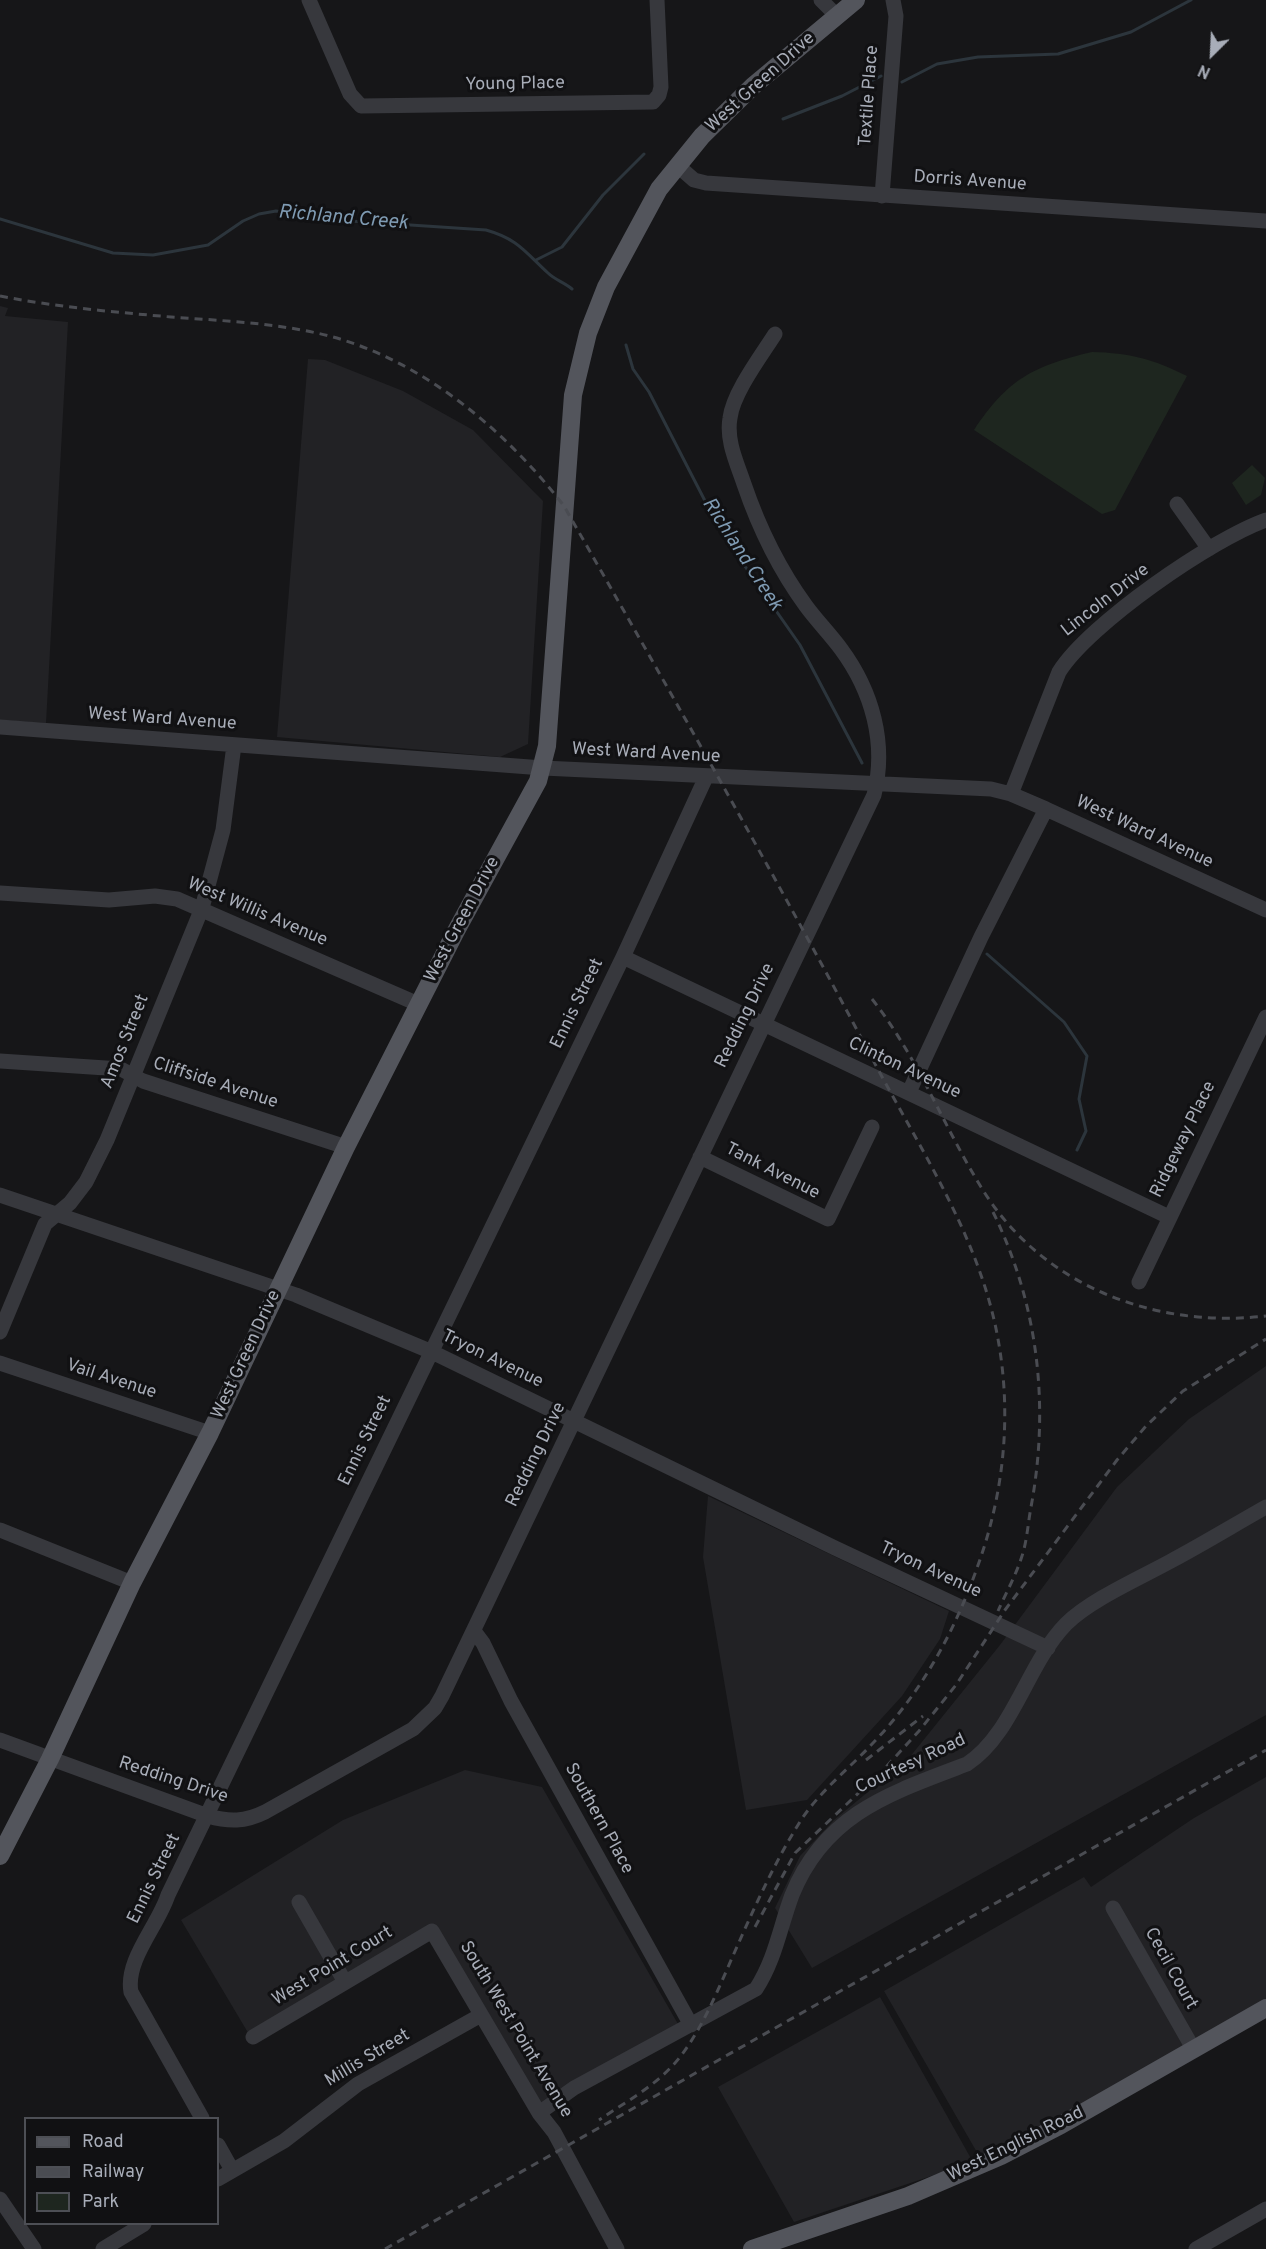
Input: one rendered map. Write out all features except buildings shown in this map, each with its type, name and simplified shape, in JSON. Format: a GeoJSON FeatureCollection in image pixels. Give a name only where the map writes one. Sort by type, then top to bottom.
{"type":"FeatureCollection","features":[{"type":"Feature","properties":{"kind":"main road","name":"West Green Drive"},"geometry":{"type":"LineString","coordinates":[[0,1856],[50,1759],[132,1583],[210,1433],[346,1148],[418,1004],[543,768],[547,746],[573,395],[588,333],[606,287],[654,198],[702,136],[753,86],[856,0]]}},
{"type":"Feature","properties":{"kind":"main road","name":"West English Road"},"geometry":{"type":"LineString","coordinates":[[752,2249],[908,2196],[1000,2156],[1266,2008]]}},
{"type":"Feature","properties":{"kind":"street","name":"Young Place"},"geometry":{"type":"LineString","coordinates":[[309,0],[350,94],[360,105],[644,104],[656,99],[661,87],[657,0]]}},
{"type":"Feature","properties":{"kind":"street"},"geometry":{"type":"LineString","coordinates":[[821,0],[837,16]]}},
{"type":"Feature","properties":{"kind":"street","name":"Textile Place"},"geometry":{"type":"LineString","coordinates":[[882,196],[896,16],[893,0]]}},
{"type":"Feature","properties":{"kind":"street","name":"Dorris Avenue"},"geometry":{"type":"LineString","coordinates":[[678,166],[694,180],[706,183],[1266,221]]}},
{"type":"Feature","properties":{"kind":"street","name":"Redding Drive"},"geometry":{"type":"LineString","coordinates":[[0,1740],[208,1816],[222,1820],[253,1818],[413,1729],[435,1708],[874,795],[877,783],[879,759],[874,712],[858,675],[806,607],[775,557],[751,505],[729,436],[730,417],[736,399],[775,334]]}},
{"type":"Feature","properties":{"kind":"street"},"geometry":{"type":"LineString","coordinates":[[1177,504],[1209,549]]}},
{"type":"Feature","properties":{"kind":"street","name":"Lincoln Drive"},"geometry":{"type":"LineString","coordinates":[[1011,794],[1059,672],[1069,655],[1126,606],[1209,549],[1266,520]]}},
{"type":"Feature","properties":{"kind":"street","name":"West Ward Avenue"},"geometry":{"type":"LineString","coordinates":[[0,727],[543,768],[991,789],[1011,794],[1046,809],[1266,910]]}},
{"type":"Feature","properties":{"kind":"street","name":"Amos Street"},"geometry":{"type":"LineString","coordinates":[[0,1332],[45,1224],[56,1216],[86,1182],[107,1140],[202,908],[223,830],[234,745]]}},
{"type":"Feature","properties":{"kind":"street","name":"Ennis Street"},"geometry":{"type":"LineString","coordinates":[[201,2117],[137,2004],[129,1980],[135,1959],[161,1916],[168,1895],[208,1816],[247,1728],[623,957],[706,777]]}},
{"type":"Feature","properties":{"kind":"street"},"geometry":{"type":"LineString","coordinates":[[909,1092],[981,937],[1046,809]]}},
{"type":"Feature","properties":{"kind":"street","name":"West Willis Avenue"},"geometry":{"type":"LineString","coordinates":[[0,893],[109,900],[155,896],[177,899],[418,1004]]}},
{"type":"Feature","properties":{"kind":"street","name":"Clinton Avenue"},"geometry":{"type":"LineString","coordinates":[[623,957],[1169,1217]]}},
{"type":"Feature","properties":{"kind":"street","name":"Ridgeway Place"},"geometry":{"type":"LineString","coordinates":[[1139,1282],[1266,1017]]}},
{"type":"Feature","properties":{"kind":"street","name":"Cliffside Avenue"},"geometry":{"type":"LineString","coordinates":[[0,1061],[121,1069],[133,1076],[346,1148]]}},
{"type":"Feature","properties":{"kind":"street","name":"Tank Avenue"},"geometry":{"type":"LineString","coordinates":[[700,1157],[828,1219],[872,1127]]}},
{"type":"Feature","properties":{"kind":"street","name":"Tryon Avenue"},"geometry":{"type":"LineString","coordinates":[[0,1195],[56,1216],[278,1289],[432,1352],[1048,1648]]}},
{"type":"Feature","properties":{"kind":"street","name":"Vail Avenue"},"geometry":{"type":"LineString","coordinates":[[0,1363],[210,1433]]}},
{"type":"Feature","properties":{"kind":"street","name":"Courtesy Road"},"geometry":{"type":"LineString","coordinates":[[539,2113],[574,2088],[756,1989],[772,1960],[792,1895],[804,1869],[835,1830],[864,1807],[967,1764],[981,1755],[1048,1648],[1067,1623],[1107,1596],[1266,1507]]}},
{"type":"Feature","properties":{"kind":"street"},"geometry":{"type":"LineString","coordinates":[[0,1530],[132,1583]]}},
{"type":"Feature","properties":{"kind":"street","name":"Southern Place"},"geometry":{"type":"LineString","coordinates":[[474,1631],[483,1643],[511,1701],[691,2025]]}},
{"type":"Feature","properties":{"kind":"street"},"geometry":{"type":"LineString","coordinates":[[299,1902],[345,1982]]}},
{"type":"Feature","properties":{"kind":"street","name":"Cecil Court"},"geometry":{"type":"LineString","coordinates":[[1113,1908],[1194,2050]]}},
{"type":"Feature","properties":{"kind":"street","name":"West Point Court"},"geometry":{"type":"LineString","coordinates":[[254,2037],[432,1931]]}},
{"type":"Feature","properties":{"kind":"street","name":"South West Point Avenue"},"geometry":{"type":"LineString","coordinates":[[432,1931],[539,2113],[554,2132],[616,2249]]}},
{"type":"Feature","properties":{"kind":"street","name":"Millis Street"},"geometry":{"type":"LineString","coordinates":[[219,2178],[284,2141],[358,2084],[481,2015]]}},
{"type":"Feature","properties":{"kind":"street"},"geometry":{"type":"LineString","coordinates":[[219,2147],[232,2170]]}},
{"type":"Feature","properties":{"kind":"street"},"geometry":{"type":"LineString","coordinates":[[0,2199],[34,2249]]}},
{"type":"Feature","properties":{"kind":"street"},"geometry":{"type":"LineString","coordinates":[[1196,2249],[1266,2209]]}},
{"type":"Feature","properties":{"kind":"street"},"geometry":{"type":"LineString","coordinates":[[103,2249],[141,2225]]}},
{"type":"Feature","properties":{"kind":"shaded area"},"geometry":{"type":"Polygon","coordinates":[[[0,306],[8,308],[5,316],[68,322],[46,723],[0,720],[0,306]]]}},
{"type":"Feature","properties":{"kind":"shaded area"},"geometry":{"type":"Polygon","coordinates":[[[308,359],[325,360],[403,391],[473,430],[543,501],[528,744],[500,757],[277,737],[308,359]]]}},
{"type":"Feature","properties":{"kind":"shaded area"},"geometry":{"type":"Polygon","coordinates":[[[1266,1366],[1266,1715],[812,1968],[775,1908],[800,1856],[834,1820],[909,1758],[1000,1645],[1117,1487],[1189,1419],[1266,1366]]]}},
{"type":"Feature","properties":{"kind":"shaded area"},"geometry":{"type":"Polygon","coordinates":[[[708,1496],[949,1611],[940,1639],[902,1696],[807,1800],[746,1810],[703,1557],[708,1496]]]}},
{"type":"Feature","properties":{"kind":"shaded area"},"geometry":{"type":"Polygon","coordinates":[[[465,1770],[542,1787],[678,2024],[541,2105],[437,1927],[250,2036],[181,1920],[343,1820],[465,1770]]]}},
{"type":"Feature","properties":{"kind":"shaded area"},"geometry":{"type":"Polygon","coordinates":[[[1266,1777],[1266,1999],[982,2161],[884,1991],[1084,1877],[1091,1887],[1194,1818],[1266,1777]]]}},
{"type":"Feature","properties":{"kind":"shaded area"},"geometry":{"type":"Polygon","coordinates":[[[880,1997],[973,2162],[794,2222],[718,2087],[880,1997]]]}},
{"type":"Feature","properties":{"kind":"green space"},"geometry":{"type":"Polygon","coordinates":[[[1092,352],[1141,358],[1187,376],[1115,510],[1102,514],[974,430],[998,398],[1024,377],[1053,363],[1092,352]]]}},
{"type":"Feature","properties":{"kind":"green space"},"geometry":{"type":"Polygon","coordinates":[[[1252,465],[1265,478],[1261,495],[1246,505],[1232,483],[1252,465]]]}},
{"type":"Feature","properties":{"kind":"waterway"},"geometry":{"type":"LineString","coordinates":[[902,82],[937,64],[978,57],[1058,54],[1131,32],[1191,0]]}},
{"type":"Feature","properties":{"kind":"waterway"},"geometry":{"type":"LineString","coordinates":[[783,119],[842,96],[881,76]]}},
{"type":"Feature","properties":{"kind":"waterway"},"geometry":{"type":"LineString","coordinates":[[536,260],[562,247],[603,195],[644,154]]}},
{"type":"Feature","properties":{"kind":"waterway","name":"Richland Creek"},"geometry":{"type":"LineString","coordinates":[[0,219],[113,253],[153,255],[208,245],[243,221],[259,214],[276,211],[335,220],[486,230],[514,242],[551,275],[572,289]]}},
{"type":"Feature","properties":{"kind":"waterway","name":"Richland Creek"},"geometry":{"type":"LineString","coordinates":[[626,345],[633,369],[649,392],[721,532],[800,645],[862,763]]}},
{"type":"Feature","properties":{"kind":"waterway","name":"Richland Creek"},"geometry":{"type":"LineString","coordinates":[[987,954],[1064,1022],[1087,1056],[1079,1099],[1086,1131],[1077,1150]]}},
{"type":"Feature","properties":{"kind":"railway"},"geometry":{"type":"LineString","coordinates":[[0,296],[85,309],[273,326],[333,337],[367,349],[432,382],[490,427],[517,452],[564,506],[682,713],[798,920],[928,1161],[963,1230],[977,1265],[998,1339],[1005,1426],[994,1512],[977,1568],[958,1616],[947,1639],[906,1704],[873,1743],[814,1802],[798,1825],[771,1874],[709,2009],[688,2046],[662,2076],[599,2120]]}},
{"type":"Feature","properties":{"kind":"railway"},"geometry":{"type":"LineString","coordinates":[[872,999],[903,1044],[981,1187],[1006,1222],[1035,1251],[1068,1275],[1104,1294],[1143,1307],[1183,1315],[1224,1318],[1266,1316]]}},
{"type":"Feature","properties":{"kind":"railway"},"geometry":{"type":"LineString","coordinates":[[993,1212],[1021,1283],[1030,1319],[1039,1393],[1037,1469],[1025,1544],[1017,1570],[998,1611]]}},
{"type":"Feature","properties":{"kind":"railway"},"geometry":{"type":"LineString","coordinates":[[755,1927],[795,1853],[886,1767],[919,1731],[956,1685],[1005,1610],[1117,1460],[1146,1426],[1183,1391],[1266,1339]]}},
{"type":"Feature","properties":{"kind":"railway"},"geometry":{"type":"LineString","coordinates":[[866,1760],[923,1716]]}},
{"type":"Feature","properties":{"kind":"railway"},"geometry":{"type":"LineString","coordinates":[[385,2249],[1266,1750]]}}]}
